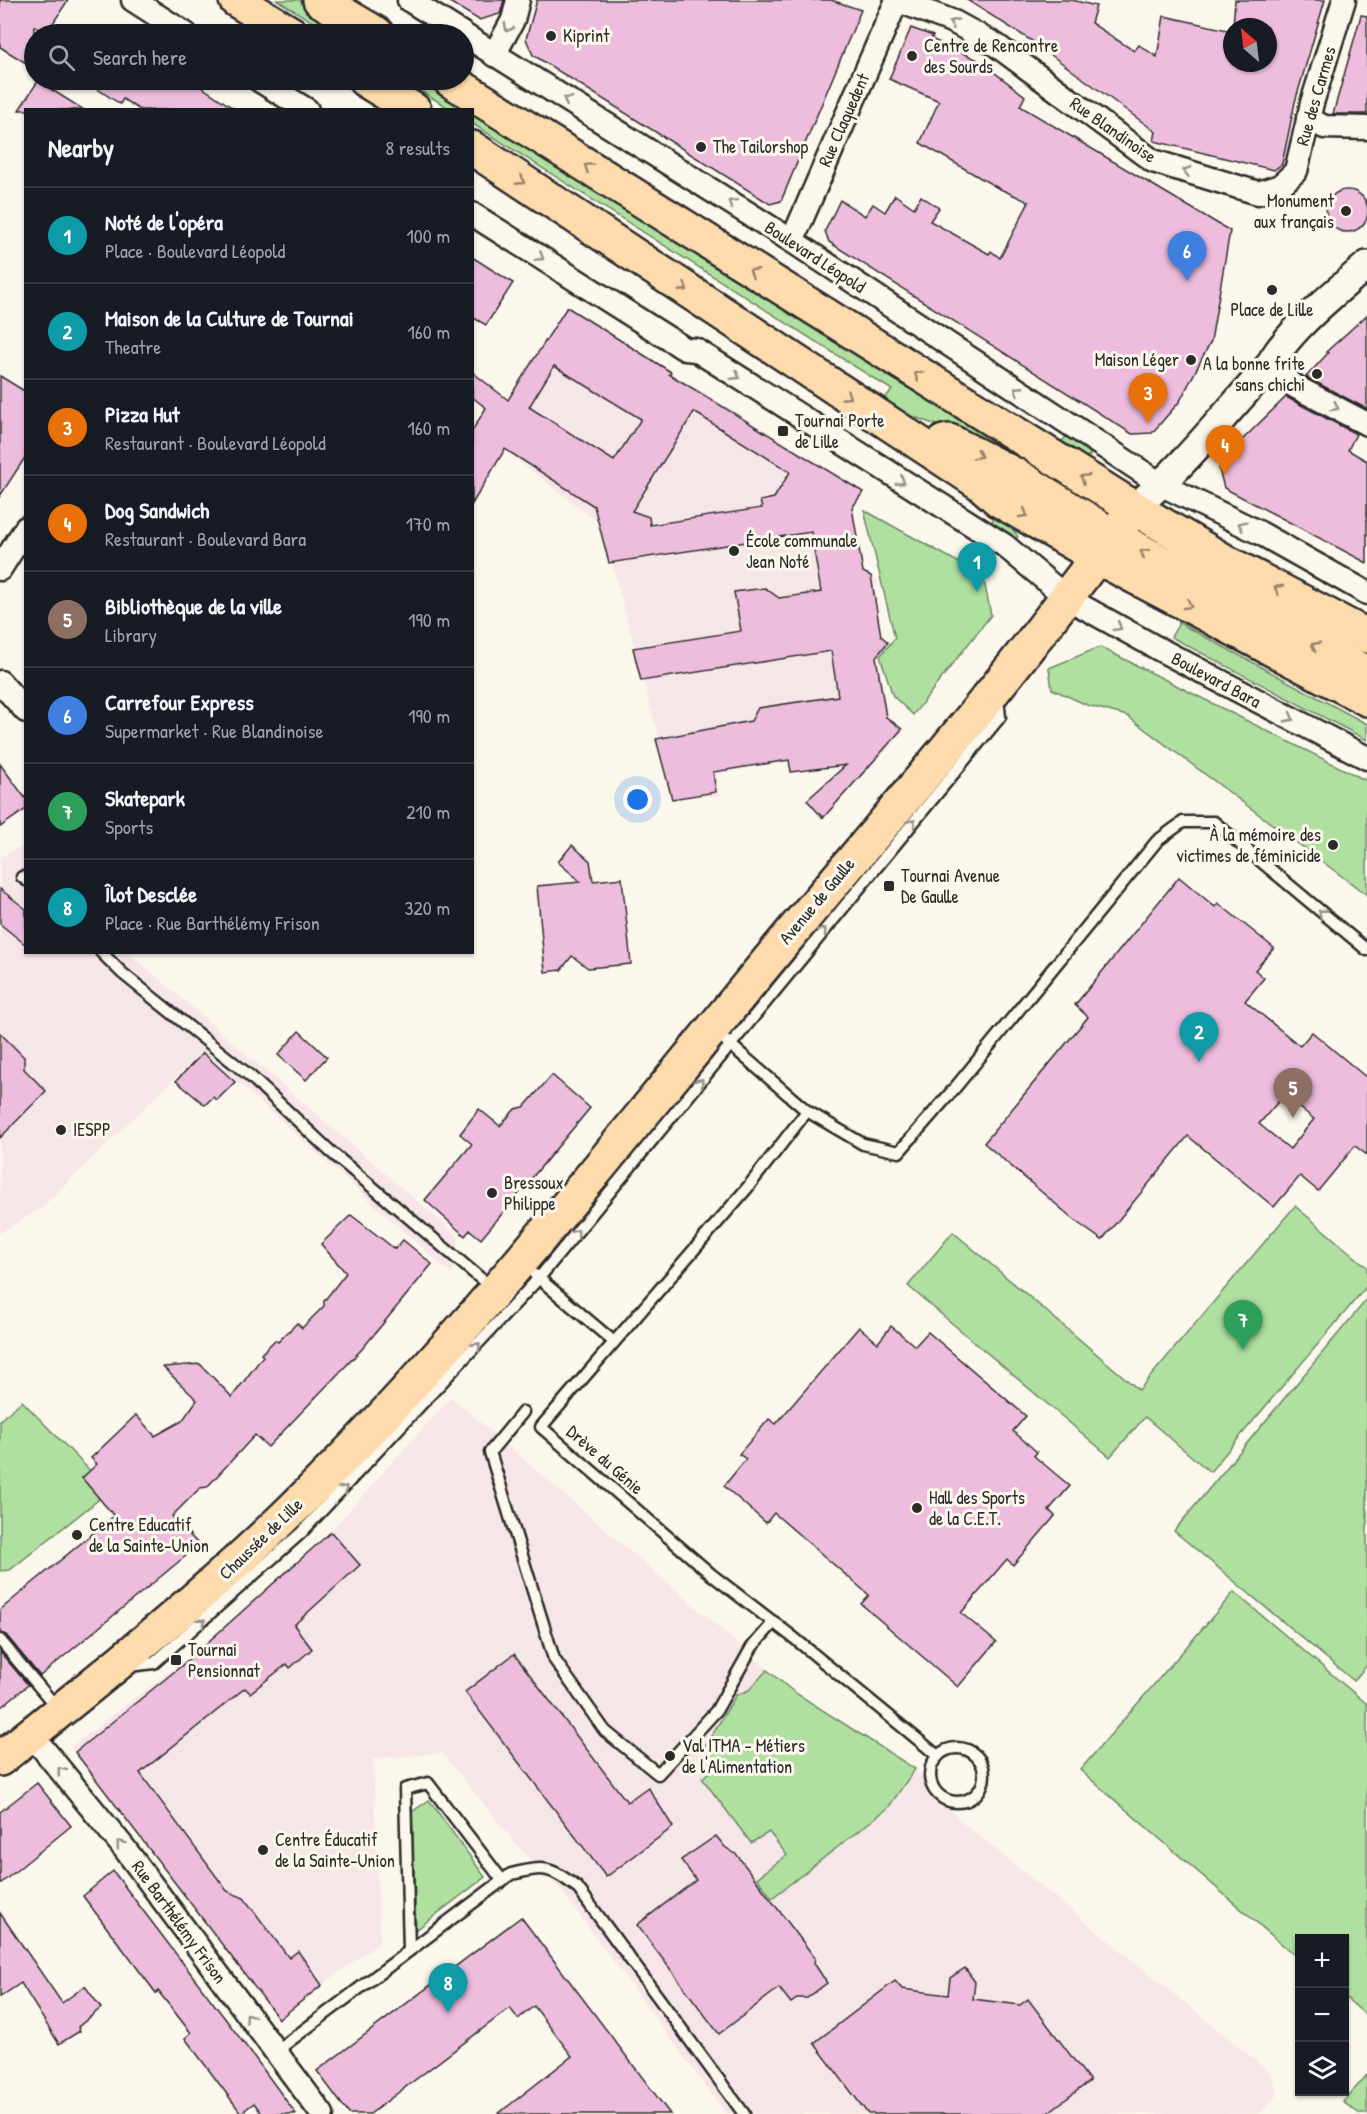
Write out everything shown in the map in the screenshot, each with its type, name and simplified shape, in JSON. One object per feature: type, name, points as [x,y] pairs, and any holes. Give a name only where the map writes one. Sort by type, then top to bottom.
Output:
[{"type":"main road","points":[[236,0],[276,24]]},
{"type":"main road","points":[[320,0],[360,24]]},
{"type":"main road","points":[[381,90],[411,108]]},
{"type":"main road","points":[[466,90],[1134,508],[1226,562],[1367,636]]},
{"type":"main road","points":[[474,149],[981,484],[999,500],[1106,547],[1367,673]]},
{"type":"main road","name":"Avenue de Gaulle","points":[[495,1291],[529,1270],[721,1037],[1067,598],[1134,508]]},
{"type":"main road","points":[[1106,547],[1367,699]]},
{"type":"main road","name":"Chaussée de Lille","points":[[0,1759],[116,1668],[199,1598],[309,1493],[400,1399],[495,1291]]},
{"type":"street","points":[[133,0],[170,24]]},
{"type":"street","name":"Boulevard Léopold","points":[[409,0],[446,24]]},
{"type":"street","points":[[494,55],[513,20],[518,0]]},
{"type":"street","name":"Rue Blandinoise","points":[[897,0],[954,22],[996,45],[1153,161],[1258,193],[1280,186]]},
{"type":"street","name":"Rue Claquedent","points":[[792,241],[897,0]]},
{"type":"street","name":"Rue des Carmes","points":[[1280,186],[1296,171],[1308,118],[1344,0]]},
{"type":"street","name":"Boulevard Léopold","points":[[474,42],[792,241],[1162,485]]},
{"type":"street","points":[[272,90],[292,106]]},
{"type":"street","points":[[1308,118],[1324,127],[1367,128]]},
{"type":"street","points":[[474,215],[685,349],[696,350],[1004,545],[1067,598]]},
{"type":"street","points":[[1134,508],[1162,485],[1269,366],[1277,352],[1303,324],[1367,265]]},
{"type":"street","points":[[1269,366],[1296,387],[1367,424]]},
{"type":"street","points":[[1162,485],[1260,533],[1367,593]]},
{"type":"street","points":[[0,569],[24,531]]},
{"type":"street","name":"Boulevard Bara","points":[[1067,598],[1367,758]]},
{"type":"street","points":[[0,682],[24,709]]},
{"type":"street","name":"Rue Barthélémy Frison","points":[[31,1734],[125,1849],[322,2114]]},
{"type":"lane","points":[[721,1037],[807,1112],[863,1144],[899,1152],[954,1089],[1157,841],[1184,822],[1214,822],[1367,950]]},
{"type":"lane","points":[[103,954],[122,973],[250,1076],[331,1152],[495,1291]]},
{"type":"lane","name":"Drève du Génie","points":[[807,1112],[748,1187],[542,1426],[712,1575],[774,1622],[938,1756]]},
{"type":"lane","points":[[116,1668],[154,1663],[302,1533],[529,1270],[614,1342]]},
{"type":"lane","points":[[523,1413],[490,1452],[554,1659],[605,1731],[658,1774],[716,1711],[752,1647],[774,1622]]},
{"type":"lane","points":[[0,1640],[60,1711]]},
{"type":"lane","points":[[963,1748],[979,1758],[984,1776],[977,1792],[963,1801],[946,1799],[939,1794],[933,1788],[930,1771],[938,1756],[945,1750],[963,1748]]},
{"type":"lane","points":[[409,1950],[405,1789],[428,1782],[502,1880]]},
{"type":"lane","points":[[274,2052],[511,1874],[522,1871],[554,1870],[577,1887],[744,2114]]},
{"type":"shaded area","name":"École communale Jean Noté","points":[[565,308],[864,491],[851,508],[865,579],[872,576],[880,581],[871,588],[880,638],[889,645],[876,645],[888,716],[905,731],[854,785],[814,750],[806,767],[791,772],[789,760],[717,774],[720,796],[674,795],[602,526],[486,435]]},
{"type":"shaded area","name":"IESPP","points":[[24,845],[24,954],[130,954],[459,1237],[452,1275],[203,1051],[40,1209],[0,1233],[0,857]]},
{"type":"shaded area","name":"Val ITMA - Métiers de l'Alimentation","points":[[451,1397],[794,1692],[915,1769],[962,1822],[1270,2072],[1278,2094],[1259,2114],[726,2114],[560,1889],[516,1844],[442,1753],[373,1759],[380,1942],[277,2018],[71,1747],[207,1643],[329,1533]]},
{"type":"green space","points":[[277,0],[299,0],[338,24],[316,24]]},
{"type":"green space","points":[[419,90],[441,90],[469,108],[448,108]]},
{"type":"green space","points":[[474,111],[1024,458],[1017,467],[952,431],[877,403],[474,138],[885,398],[892,390],[474,125]]},
{"type":"green space","points":[[1067,436],[1089,450],[1090,456],[1082,457],[1057,446]]},
{"type":"green space","points":[[864,510],[983,576],[991,615],[913,715],[893,696],[880,656],[895,638]]},
{"type":"green space","points":[[996,515],[1009,523],[1018,537],[1015,540],[988,527]]},
{"type":"green space","points":[[1179,623],[1367,724],[1367,740],[1171,637]]},
{"type":"green space","points":[[1100,647],[1367,781],[1367,895],[1127,716],[1087,705],[1052,689],[1049,668]]},
{"type":"green space","points":[[1295,1206],[1367,1267],[1367,1286],[1210,1472],[1145,1417],[1110,1457],[908,1286],[953,1232],[1139,1390]]},
{"type":"green space","points":[[1367,1299],[1367,1665],[1354,1681],[1174,1531]]},
{"type":"green space","points":[[22,1401],[101,1482],[98,1500],[10,1570],[0,1571],[0,1420]]},
{"type":"green space","points":[[1234,1592],[1367,1704],[1367,2016],[1349,2000],[1349,1934],[1295,1934],[1295,1956],[1080,1770]]},
{"type":"green space","points":[[767,1670],[794,1692],[915,1769],[888,1808],[772,1898],[757,1878],[787,1855],[769,1832],[751,1843],[702,1778],[719,1764],[704,1748],[736,1695],[749,1690]]},
{"type":"green space","points":[[429,1800],[485,1877],[416,1930],[412,1812]]},
{"type":"green space","points":[[1367,2075],[1367,2114],[1360,2114],[1343,2102]]},
{"type":"building","points":[[0,0],[68,0],[52,24],[24,24],[24,62],[0,47]]},
{"type":"building","points":[[446,0],[504,0],[500,14],[479,20]]},
{"type":"building","points":[[537,0],[831,0],[861,10],[781,201],[770,204],[533,55],[526,39]]},
{"type":"building","points":[[967,0],[1072,0],[1096,6],[1091,23],[1134,51],[1139,45],[1157,57],[1164,16],[1223,29],[1223,72],[1277,72],[1277,18],[1234,18],[1235,0],[1325,0],[1295,102],[1282,164],[1274,170],[1154,141],[1156,132],[1032,41]]},
{"type":"building","points":[[1361,15],[1367,16],[1367,114],[1333,114]]},
{"type":"building","points":[[911,28],[933,36],[931,39],[978,60],[1025,96],[1020,106],[1230,231],[1211,341],[1180,401],[1152,433],[1132,434],[829,242],[825,231],[840,200],[865,216],[873,204],[885,212],[895,195],[914,208],[921,196],[939,208],[930,221],[989,254],[991,251],[1000,258],[1029,202],[998,188],[920,143],[939,101],[889,79]]},
{"type":"building","points":[[32,90],[52,90],[81,108],[24,108],[24,110],[19,110]]},
{"type":"building","points":[[99,90],[206,90],[233,108],[137,108],[123,99],[120,104]]},
{"type":"building","name":"Monument aux français","points":[[1347,190],[1355,191],[1362,196],[1367,203],[1367,219],[1362,226],[1355,231],[1347,232],[1339,231],[1332,226],[1327,219],[1326,211],[1327,203],[1332,196],[1339,191]]},
{"type":"building","points":[[474,258],[513,283],[486,325],[474,318]]},
{"type":"building","name":"École communale Jean Noté","points":[[567,307],[671,372],[669,374],[863,492],[852,508],[863,572],[871,576],[881,636],[888,642],[876,657],[886,717],[902,729],[823,818],[807,800],[846,765],[791,772],[789,760],[713,772],[716,792],[672,799],[656,739],[751,721],[758,708],[838,696],[831,651],[641,681],[633,648],[741,631],[734,592],[765,588],[779,598],[821,592],[811,532],[609,563],[594,506],[505,449],[474,501],[474,428],[486,408],[474,399],[474,374],[508,400]],"holes":[[[554,366],[641,419],[614,461],[529,407]],[[694,412],[790,472],[774,498],[760,501],[762,508],[650,525],[649,517],[632,511]]]},
{"type":"building","points":[[1367,315],[1367,409],[1306,377],[1328,353],[1326,352]]},
{"type":"building","points":[[0,376],[24,391],[24,459],[0,496]]},
{"type":"building","points":[[1286,397],[1356,434],[1348,450],[1367,461],[1367,563],[1224,488],[1219,469],[1240,442]]},
{"type":"building","points":[[0,764],[24,796],[24,810],[0,827]]},
{"type":"building","points":[[572,845],[590,861],[593,881],[622,878],[631,964],[588,968],[572,956],[561,970],[545,972],[537,886],[581,882],[558,862]]},
{"type":"building","points":[[1179,877],[1215,907],[1218,903],[1274,948],[1255,970],[1264,978],[1245,1001],[1300,1046],[1312,1032],[1367,1078],[1367,1155],[1355,1146],[1318,1191],[1300,1176],[1274,1207],[1188,1136],[1102,1240],[1078,1223],[984,1143],[1088,1017],[1075,1005]],"holes":[[[1284,1095],[1314,1119],[1290,1149],[1259,1124]]]},
{"type":"building","points":[[0,889],[24,907],[24,943],[0,924]]},
{"type":"building","points":[[299,1031],[327,1057],[306,1080],[278,1055]]},
{"type":"building","points":[[0,1033],[24,1057],[24,1069],[46,1091],[0,1138]]},
{"type":"building","points":[[203,1053],[235,1082],[217,1100],[213,1097],[205,1105],[176,1081]]},
{"type":"building","points":[[552,1075],[590,1108],[481,1239],[470,1230],[465,1236],[425,1200],[472,1144],[460,1134],[479,1109],[500,1126],[515,1109],[524,1107]]},
{"type":"building","points":[[351,1215],[395,1249],[403,1240],[432,1264],[362,1349],[268,1447],[255,1435],[207,1487],[200,1488],[172,1516],[199,1545],[40,1676],[6,1635],[0,1633],[0,1610],[114,1516],[82,1478],[97,1464],[91,1458],[136,1415],[155,1436],[182,1421],[197,1400],[163,1367],[200,1364],[232,1397],[263,1356],[261,1354],[275,1340],[278,1342],[297,1323],[302,1328],[324,1306],[324,1301],[346,1273],[321,1244]]},
{"type":"building","name":"Hall des Sports de la C.E.T.","points":[[891,1326],[915,1346],[928,1332],[1026,1416],[1013,1431],[1037,1452],[1034,1456],[1070,1486],[1049,1510],[1055,1516],[1013,1565],[1007,1559],[961,1613],[996,1642],[958,1687],[861,1604],[869,1595],[774,1513],[766,1523],[724,1486],[746,1459],[739,1454],[769,1419],[776,1424],[859,1327],[878,1343]]},
{"type":"building","points":[[331,1532],[360,1565],[294,1625],[312,1649],[290,1668],[287,1664],[250,1693],[245,1688],[140,1773],[227,1891],[244,1898],[289,1958],[298,1951],[322,1985],[279,2019],[75,1752],[180,1667]]},
{"type":"building","points":[[0,1652],[28,1685],[0,1708]]},
{"type":"building","points":[[514,1654],[627,1802],[648,1787],[673,1827],[606,1877],[465,1692]]},
{"type":"building","points":[[37,1783],[71,1826],[0,1884],[0,1812]]},
{"type":"building","points":[[716,1836],[725,1847],[737,1855],[815,1958],[814,1963],[827,1983],[807,1998],[798,1998],[791,2003],[779,1988],[719,2034],[637,1925],[696,1880],[681,1860]]},
{"type":"building","points":[[113,1871],[296,2114],[262,2114],[254,2103],[241,2113],[185,2038],[191,2033],[158,1991],[156,1993],[83,1896]]},
{"type":"building","points":[[0,1913],[62,2003],[85,1986],[101,2008],[78,2027],[80,2031],[59,2044],[21,1983],[0,1997]]},
{"type":"building","points":[[521,1917],[670,2114],[498,2114],[572,2056],[534,2006],[518,2019],[510,2008],[370,2114],[349,2114],[317,2071]]},
{"type":"building","points":[[965,1968],[975,1982],[973,1999],[1020,2005],[1028,1999],[1090,2081],[1046,2114],[868,2114],[814,2043],[895,1981],[902,1989],[948,1995],[950,1978]]},
{"type":"place","name":"Kiprint","points":[[551,36]]},
{"type":"place","name":"Centre de Rencontre des Sourds","points":[[912,56]]},
{"type":"place","name":"The Tailorshop","points":[[701,147]]},
{"type":"place","name":"Monument aux français","points":[[1346,211]]},
{"type":"place","name":"Carrefour Express","points":[[1187,281]]},
{"type":"place","name":"Place de Lille","points":[[1272,290]]},
{"type":"place","name":"Maison Léger","points":[[1191,360]]},
{"type":"place","name":"A la bonne frite sans chichi","points":[[1317,374]]},
{"type":"place","name":"Pizza Hut","points":[[1148,423]]},
{"type":"place","name":"Tournai Porte de Lille","points":[[783,431]]},
{"type":"place","name":"Dog Sandwich","points":[[1225,475]]},
{"type":"place","name":"École communale Jean Noté","points":[[734,551]]},
{"type":"place","name":"Noté de l'opéra","points":[[977,592]]},
{"type":"place","name":"À la mémoire des victimes de féminicide","points":[[1333,845]]},
{"type":"place","name":"Tournai Avenue De Gaulle","points":[[889,886]]},
{"type":"place","name":"Maison de la Culture de Tournai","points":[[1199,1062]]},
{"type":"place","name":"Bibliothèque de la ville","points":[[1293,1118]]},
{"type":"place","name":"IESPP","points":[[61,1130]]},
{"type":"place","name":"Bressoux Philippe","points":[[492,1193]]},
{"type":"place","name":"Skatepark","points":[[1243,1350]]},
{"type":"place","name":"Hall des Sports de la C.E.T.","points":[[917,1508]]},
{"type":"place","name":"Centre Educatif de la Sainte-Union","points":[[77,1535]]},
{"type":"place","name":"Tournai Pensionnat","points":[[176,1660]]},
{"type":"place","name":"Val ITMA - Métiers de l'Alimentation","points":[[670,1756]]},
{"type":"place","name":"Centre Éducatif de la Sainte-Union","points":[[263,1850]]},
{"type":"place","name":"Îlot Desclée","points":[[448,2013]]}]
